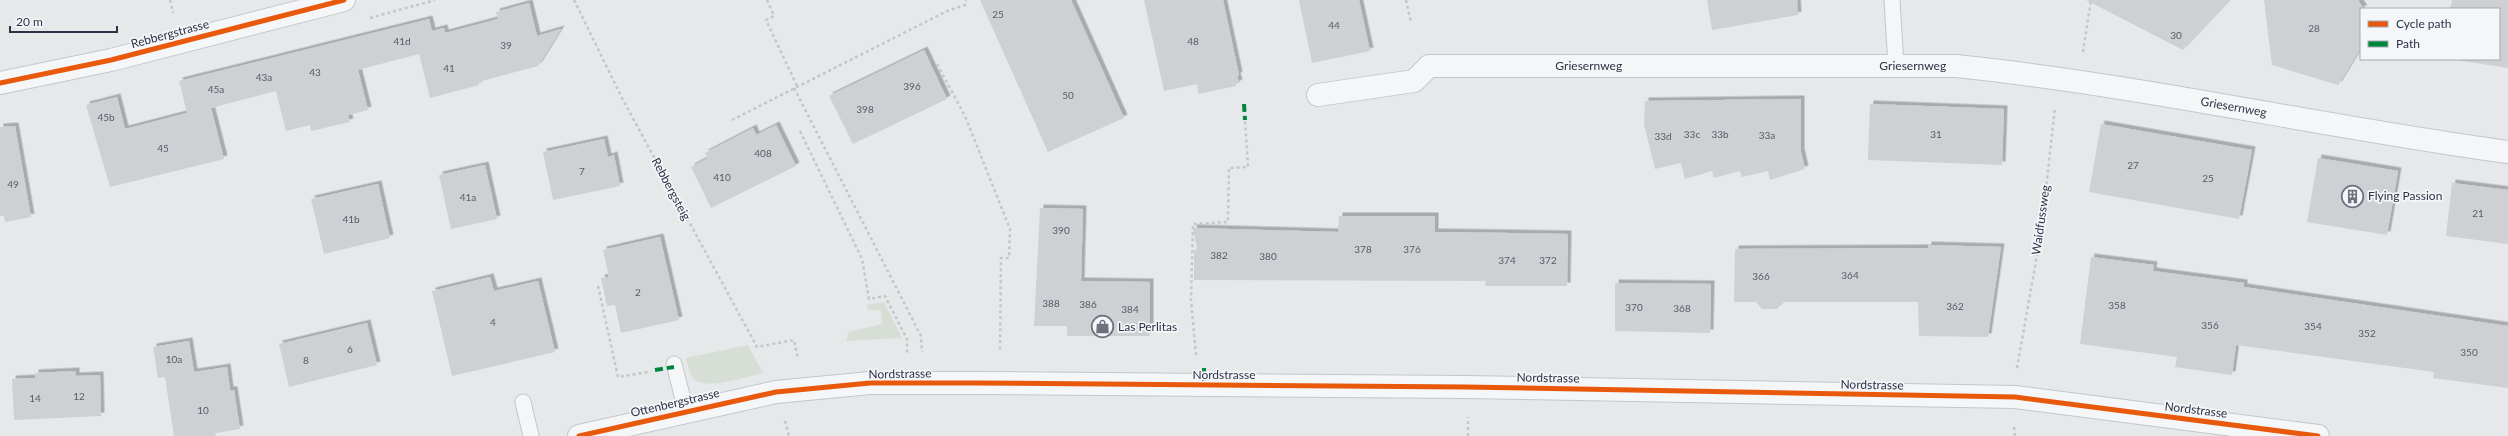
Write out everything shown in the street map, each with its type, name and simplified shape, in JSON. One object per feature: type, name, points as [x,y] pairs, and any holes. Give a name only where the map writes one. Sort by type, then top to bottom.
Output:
[{"type":"street","name":"Rebbergstrasse","points":[[0,83],[111,60],[344,0]]},
{"type":"street","name":"Griesernweg","points":[[1318,95],[1414,81],[1429,66],[1956,66],[2036,74],[2416,140],[2508,152]]},
{"type":"street","name":"Nordstrasse","points":[[776,392],[870,384],[975,383],[1473,387],[2015,397],[2318,436]]},
{"type":"street","name":"Ottenbergstrasse","points":[[580,436],[686,410],[776,392]]},
{"type":"lane","points":[[1892,0],[1896,66]]},
{"type":"lane","points":[[674,364],[686,410]]},
{"type":"lane","points":[[523,402],[530,436]]},
{"type":"path","points":[[170,0],[175,21]]},
{"type":"path","points":[[767,0],[774,16],[766,20],[798,86]]},
{"type":"path","points":[[732,120],[947,11],[965,5],[966,0]]},
{"type":"path","points":[[1406,0],[1411,22]]},
{"type":"path","points":[[2082,59],[2091,0]]},
{"type":"path","points":[[937,64],[965,116],[1010,229],[1009,258],[1000,258],[1000,353]]},
{"type":"path","points":[[794,88],[922,336],[922,359]]},
{"type":"path","points":[[1200,358],[1196,357],[1191,300],[1194,224],[1228,222],[1229,168],[1248,167],[1245,120]]},
{"type":"path","points":[[800,131],[862,259],[869,299],[885,296],[907,339],[907,358]]},
{"type":"path","points":[[598,286],[618,377],[655,370]]},
{"type":"path","points":[[1468,413],[1468,436]]},
{"type":"path","points":[[784,417],[789,436]]},
{"type":"shaded area","points":[[884,302],[902,338],[846,341],[849,332],[882,324],[881,310],[868,310],[867,305]]},
{"type":"shaded area","points":[[748,345],[763,373],[737,380],[706,384],[693,378],[686,358]]},
{"type":"building","points":[[980,0],[1071,0],[1124,118],[1048,152]]},
{"type":"building","points":[[1144,0],[1223,0],[1239,75],[1237,76],[1239,83],[1236,84],[1236,86],[1198,94],[1197,84],[1164,91]]},
{"type":"building","points":[[1299,0],[1359,0],[1370,51],[1312,63]]},
{"type":"building","points":[[1707,0],[1797,0],[1798,15],[1712,30]]},
{"type":"building","points":[[2086,0],[2230,0],[2183,50]]},
{"type":"building","points":[[2264,0],[2358,0],[2363,8],[2360,8],[2360,50],[2338,85],[2272,65]]},
{"type":"building","points":[[2452,0],[2508,0],[2508,68],[2456,60],[2500,60],[2500,8],[2450,8]]},
{"type":"building","points":[[529,3],[537,36],[561,29],[538,66],[478,82],[479,85],[430,98],[419,54],[358,70],[368,110],[348,115],[350,122],[311,131],[310,125],[286,131],[276,91],[211,108],[224,159],[110,187],[86,105],[117,97],[125,129],[187,113],[179,81],[429,19],[432,31],[444,28],[445,33],[498,19],[496,12]]},
{"type":"building","points":[[924,50],[947,99],[853,144],[829,96]]},
{"type":"building","points":[[1801,99],[1801,152],[1805,169],[1770,180],[1768,171],[1742,177],[1740,171],[1714,178],[1712,171],[1685,179],[1681,163],[1655,169],[1644,125],[1645,101]]},
{"type":"building","points":[[1870,104],[2004,109],[2002,165],[1868,160]]},
{"type":"building","points":[[2101,124],[2252,150],[2239,219],[2089,192]]},
{"type":"building","points":[[776,125],[796,166],[711,208],[691,167],[708,158],[705,153],[753,128],[756,135]]},
{"type":"building","points":[[15,126],[31,217],[5,222],[4,216],[0,216],[0,127]]},
{"type":"building","points":[[604,139],[608,157],[614,155],[620,186],[553,200],[543,152]]},
{"type":"building","name":"Flying Passion","points":[[2318,158],[2398,171],[2387,235],[2307,222]]},
{"type":"building","points":[[485,165],[497,219],[451,229],[439,175]]},
{"type":"building","points":[[2452,183],[2508,190],[2508,244],[2446,236]]},
{"type":"building","points":[[378,184],[390,238],[324,254],[311,199]]},
{"type":"building","points":[[1040,208],[1083,209],[1081,281],[1150,282],[1150,336],[1067,336],[1067,326],[1034,326]]},
{"type":"building","points":[[1339,216],[1435,216],[1435,232],[1568,234],[1567,286],[1485,286],[1486,281],[1194,280],[1194,250],[1197,249],[1193,228],[1338,232]]},
{"type":"building","points":[[660,237],[679,320],[621,333],[615,305],[607,306],[601,278],[609,277],[603,250]]},
{"type":"building","points":[[1928,245],[2001,247],[1988,337],[1919,336],[1918,302],[1783,302],[1777,309],[1762,309],[1756,302],[1734,302],[1735,249],[1928,248]]},
{"type":"building","points":[[2091,257],[2154,265],[2153,271],[2244,283],[2244,287],[2508,326],[2508,388],[2433,378],[2434,372],[2236,345],[2232,375],[2175,367],[2177,357],[2080,344]]},
{"type":"building","points":[[490,277],[494,291],[538,281],[555,352],[452,376],[432,291]]},
{"type":"building","points":[[1615,283],[1711,284],[1710,333],[1615,331]]},
{"type":"building","points":[[367,323],[377,365],[289,387],[279,344]]},
{"type":"building","points":[[189,341],[194,372],[227,367],[230,390],[234,390],[240,429],[215,433],[216,436],[174,436],[165,377],[158,378],[153,347]]},
{"type":"building","points":[[76,371],[76,376],[100,375],[101,416],[14,420],[12,379],[35,378],[35,373]]},
{"type":"marked path","points":[[1244,104],[1245,120]]},
{"type":"marked path","points":[[655,370],[674,367]]},
{"type":"marked path","points":[[1204,368],[1204,385]]},
{"type":"cycle path","points":[[0,83],[111,60],[344,0]]},
{"type":"cycle path","points":[[579,436],[776,392],[870,383],[1465,387],[2015,397],[2318,436]]},
{"type":"place","name":"Flying Passion","points":[[2353,196]]},
{"type":"place","name":"Las Perlitas","points":[[1102,327]]}]
